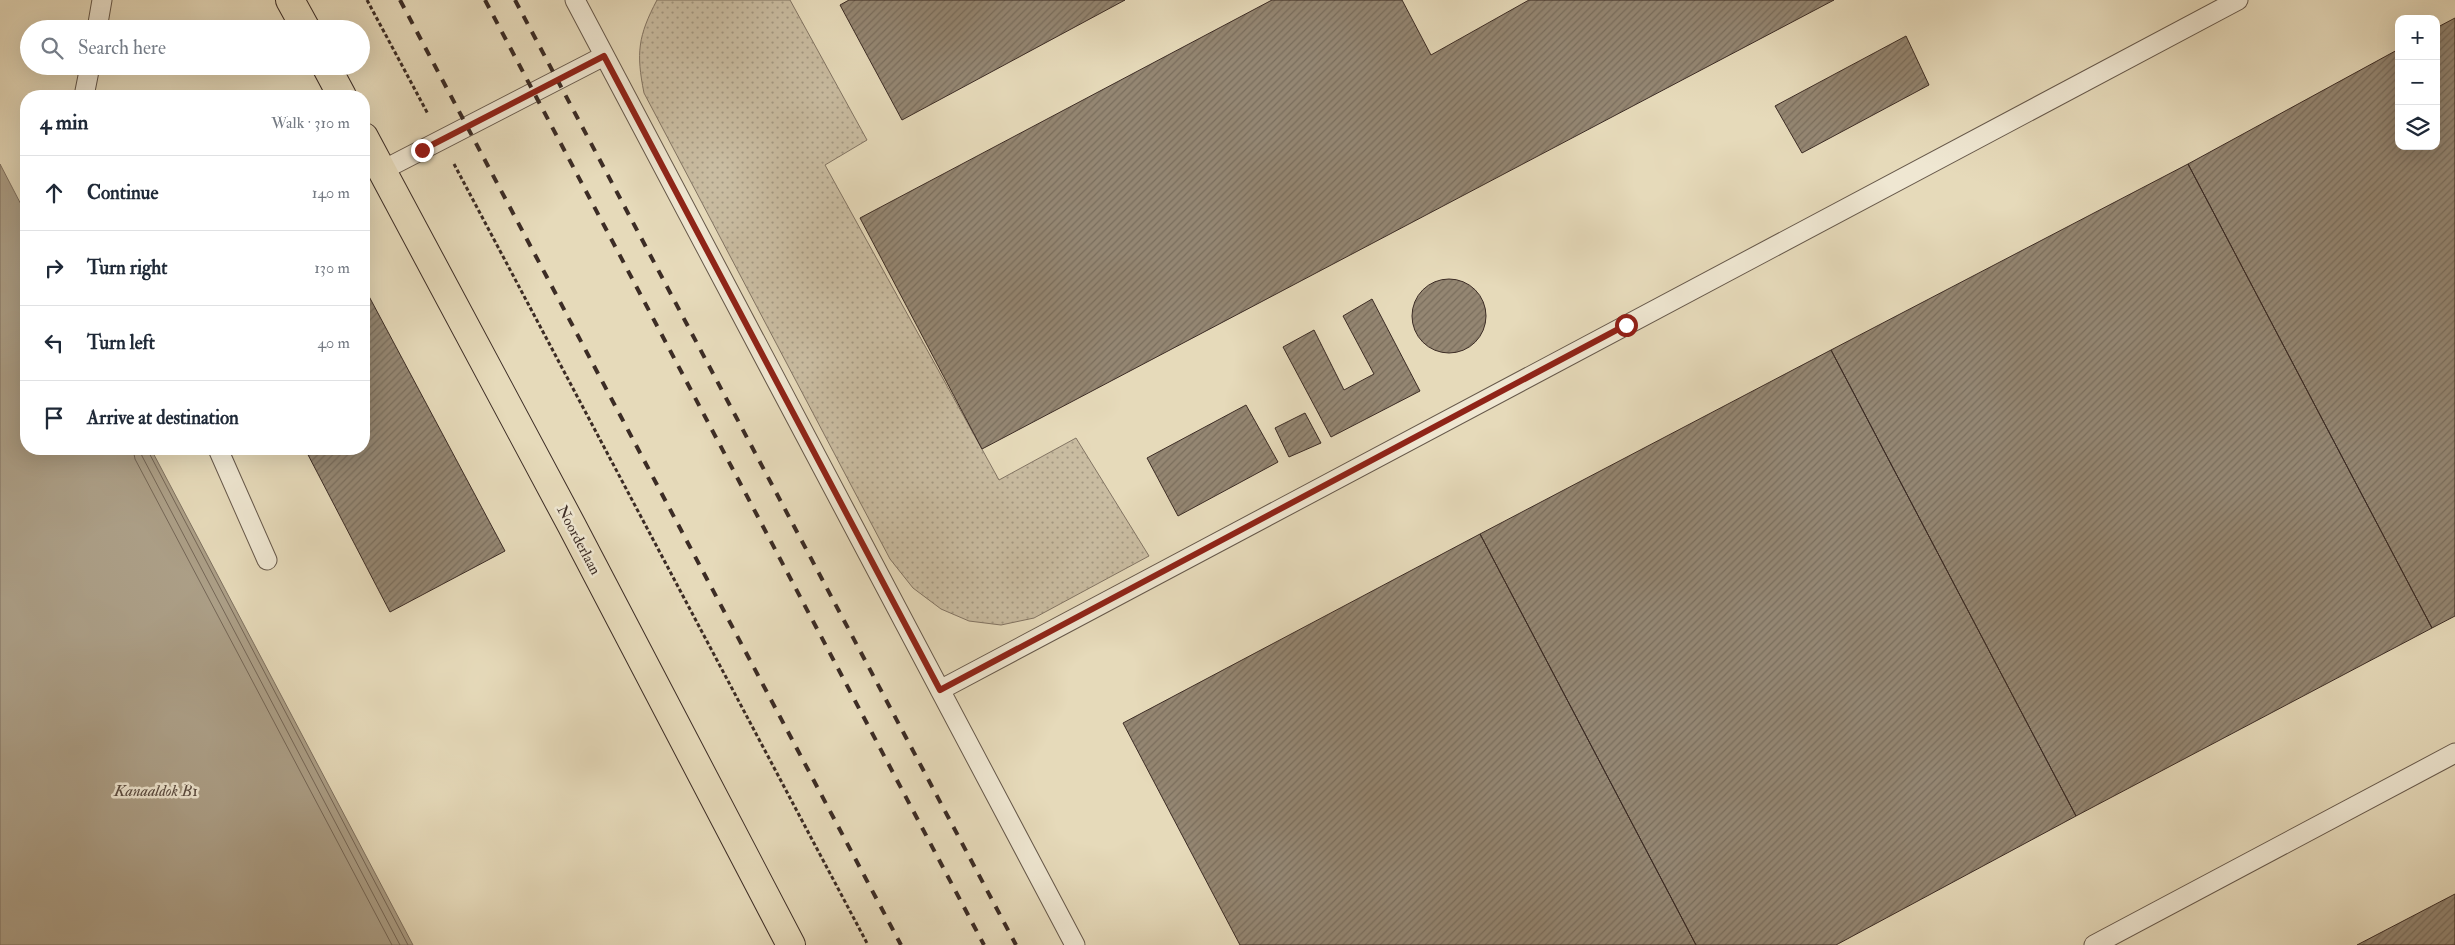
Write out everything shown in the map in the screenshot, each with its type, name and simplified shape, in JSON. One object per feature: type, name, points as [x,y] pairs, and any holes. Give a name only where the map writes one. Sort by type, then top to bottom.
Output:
[{"type":"main road","points":[[290,0],[301,20]]},
{"type":"main road","points":[[331,75],[339,90]]},
{"type":"main road","name":"Noorderlaan","points":[[370,150],[572,526],[791,945]]},
{"type":"lane","points":[[99,20],[102,0]]},
{"type":"lane","points":[[576,0],[1075,945]]},
{"type":"lane","points":[[940,690],[2238,0]]},
{"type":"lane","points":[[381,171],[604,56]]},
{"type":"lane","points":[[85,90],[88,75]]},
{"type":"lane","points":[[221,455],[267,560]]},
{"type":"lane","points":[[2094,945],[2455,753]]},
{"type":"path","points":[[367,0],[868,945]]},
{"type":"shaded area","points":[[657,0],[790,0],[867,140],[825,165],[999,480],[1076,438],[1149,556],[1034,618],[1001,625],[969,621],[941,609],[913,588],[890,559],[644,93],[640,67],[640,45],[646,24]]},
{"type":"water","name":"Kanaaldok B1","points":[[0,164],[20,202],[20,455],[154,455],[413,945],[0,945]]},
{"type":"building","points":[[849,0],[1125,0],[902,120],[840,5]]},
{"type":"building","points":[[1272,0],[1402,0],[1431,55],[1529,0],[1834,0],[982,449],[860,218]]},
{"type":"building","points":[[2455,18],[2455,616],[2432,628],[2188,164],[2395,51],[2395,150],[2440,150],[2440,26]]},
{"type":"building","points":[[1906,36],[1929,85],[1802,153],[1775,106]]},
{"type":"building","points":[[2188,164],[2432,628],[2076,816],[1831,350]]},
{"type":"building","points":[[1449,279],[1470,285],[1480,295],[1486,316],[1480,337],[1470,347],[1449,353],[1428,347],[1418,337],[1412,316],[1418,295],[1428,285]]},
{"type":"building","points":[[370,298],[505,551],[390,612],[308,455],[370,455]]},
{"type":"building","points":[[1372,299],[1420,391],[1331,437],[1283,347],[1314,330],[1344,390],[1374,374],[1343,316]]},
{"type":"building","points":[[1831,350],[2076,816],[1836,945],[1696,945],[1480,534]]},
{"type":"building","points":[[1246,405],[1278,462],[1178,516],[1147,458]]},
{"type":"building","points":[[1305,413],[1321,443],[1289,457],[1275,428]]},
{"type":"building","points":[[1480,534],[1696,945],[1240,945],[1123,723]]},
{"type":"building","points":[[2455,894],[2455,945],[2357,945]]},
{"type":"railway","points":[[400,0],[901,945]]},
{"type":"railway","points":[[485,0],[984,945]]},
{"type":"railway","points":[[515,0],[1016,945]]},
{"type":"route","points":[[422,150],[604,56],[940,690],[1626,325]]}]
